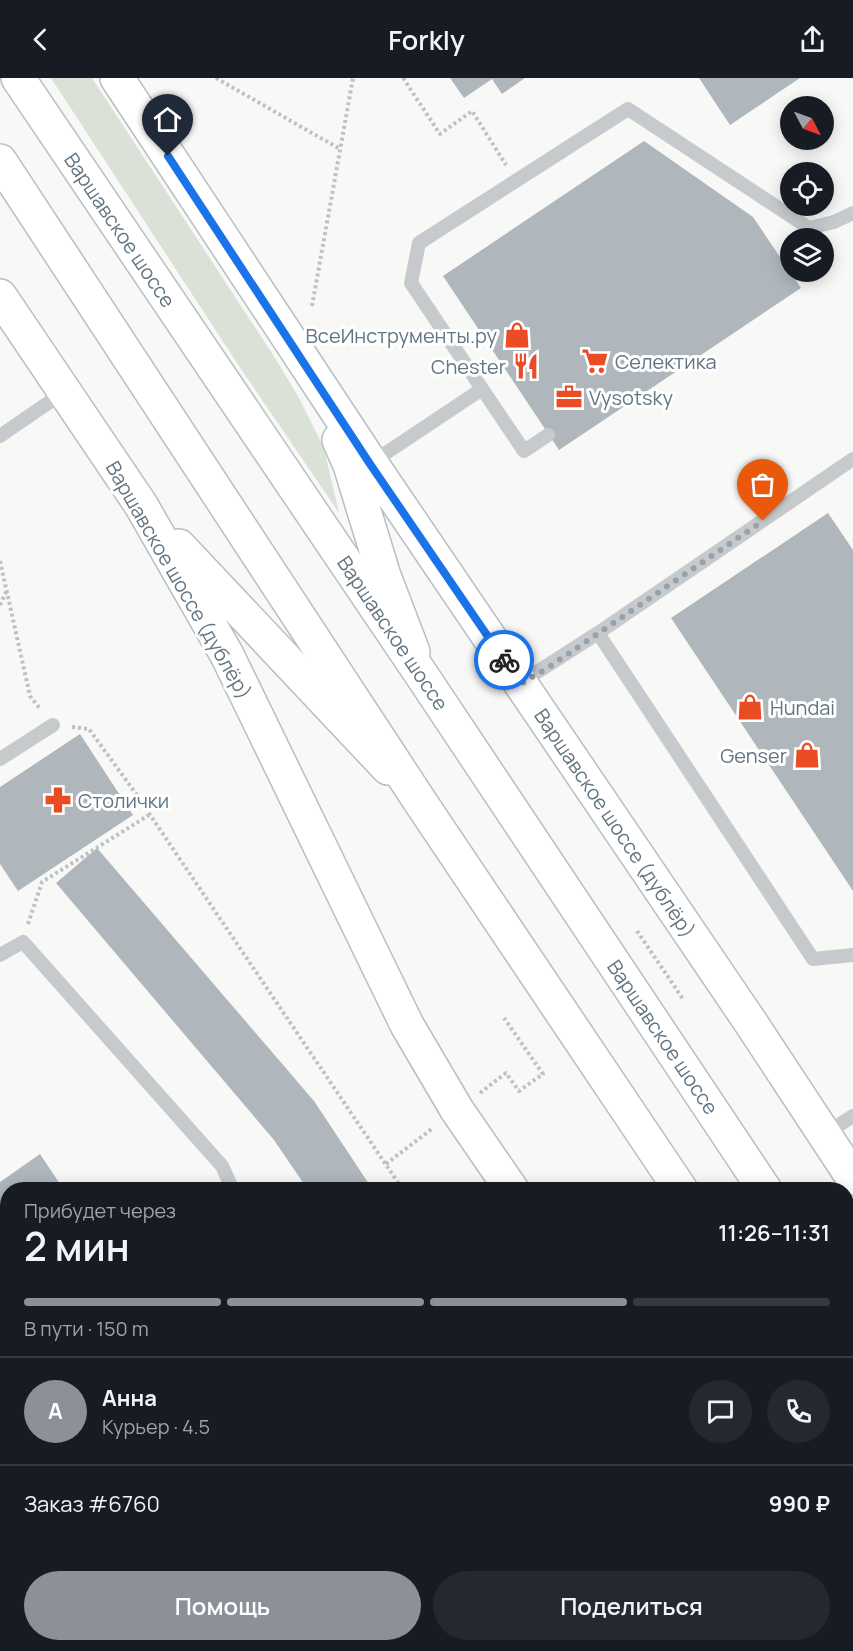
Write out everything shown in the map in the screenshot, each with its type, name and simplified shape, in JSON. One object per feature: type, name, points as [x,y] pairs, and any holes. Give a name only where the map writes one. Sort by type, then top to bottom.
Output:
[{"type":"main road","name":"Варшавское шоссе","points":[[18,78],[423,677],[760,1182]]},
{"type":"main road","name":"Варшавское шоссе (дублёр)","points":[[117,78],[370,464],[749,1020],[853,1178]]},
{"type":"main road","points":[[0,161],[421,803],[676,1182]]},
{"type":"main road","name":"Варшавское шоссе (дублёр)","points":[[0,296],[141,506],[227,655],[407,1025],[457,1110],[506,1182]]},
{"type":"main road","points":[[311,372],[350,465],[384,576],[423,677]]},
{"type":"main road","points":[[141,506],[421,803]]},
{"type":"lane","points":[[548,435],[524,451],[482,389],[411,283],[419,243],[628,108],[809,228],[834,222],[853,213]]},
{"type":"lane","points":[[370,464],[482,389]]},
{"type":"lane","points":[[0,436],[64,393]]},
{"type":"lane","points":[[520,684],[853,459]]},
{"type":"lane","points":[[598,633],[813,959],[853,955]]},
{"type":"lane","points":[[0,759],[53,725]]},
{"type":"lane","points":[[0,955],[23,942],[222,1166],[229,1182]]},
{"type":"lane","points":[[824,1135],[853,1116]]},
{"type":"path","points":[[216,78],[340,149]]},
{"type":"path","points":[[312,306],[353,78]]},
{"type":"path","points":[[403,78],[440,134],[472,111],[516,181]]},
{"type":"path","points":[[0,561],[30,696],[53,725],[89,729],[398,1182]]},
{"type":"path","points":[[0,595],[7,591]]},
{"type":"path","points":[[0,605],[7,591]]},
{"type":"path","points":[[23,942],[42,882],[149,815]]},
{"type":"path","points":[[637,931],[683,999]]},
{"type":"path","points":[[504,1018],[537,1067]]},
{"type":"shaded area","points":[[51,78],[92,78],[299,398],[324,448],[339,513],[239,366]]},
{"type":"building","points":[[450,78],[525,78],[502,94],[492,79],[464,98]]},
{"type":"building","points":[[699,78],[800,78],[730,125]]},
{"type":"building","name":"Селектика","points":[[644,141],[753,217],[780,257],[780,282],[797,282],[801,288],[559,450],[443,276]]},
{"type":"building","name":"Genser","points":[[828,513],[853,550],[853,891],[671,618]]},
{"type":"building","points":[[80,734],[133,815],[18,891],[0,864],[0,787]]},
{"type":"building","points":[[97,848],[314,1101],[368,1182],[303,1182],[274,1140],[56,883]]},
{"type":"building","points":[[40,1154],[59,1182],[0,1182]]},
{"type":"way so far","points":[[504,660],[520,684],[546,669],[763,521]]},
{"type":"place","name":"ВсеИнструменты.ру","points":[[517,335]]},
{"type":"place","name":"Селектика","points":[[595,361]]},
{"type":"place","name":"Chester","points":[[526,366]]},
{"type":"place","name":"Vysotsky","points":[[569,397]]},
{"type":"place","name":"Hundai","points":[[750,707]]},
{"type":"place","name":"Genser","points":[[807,755]]},
{"type":"place","name":"Столички","points":[[58,800]]},
{"type":"route","points":[[168,156],[370,464],[504,660]]}]
